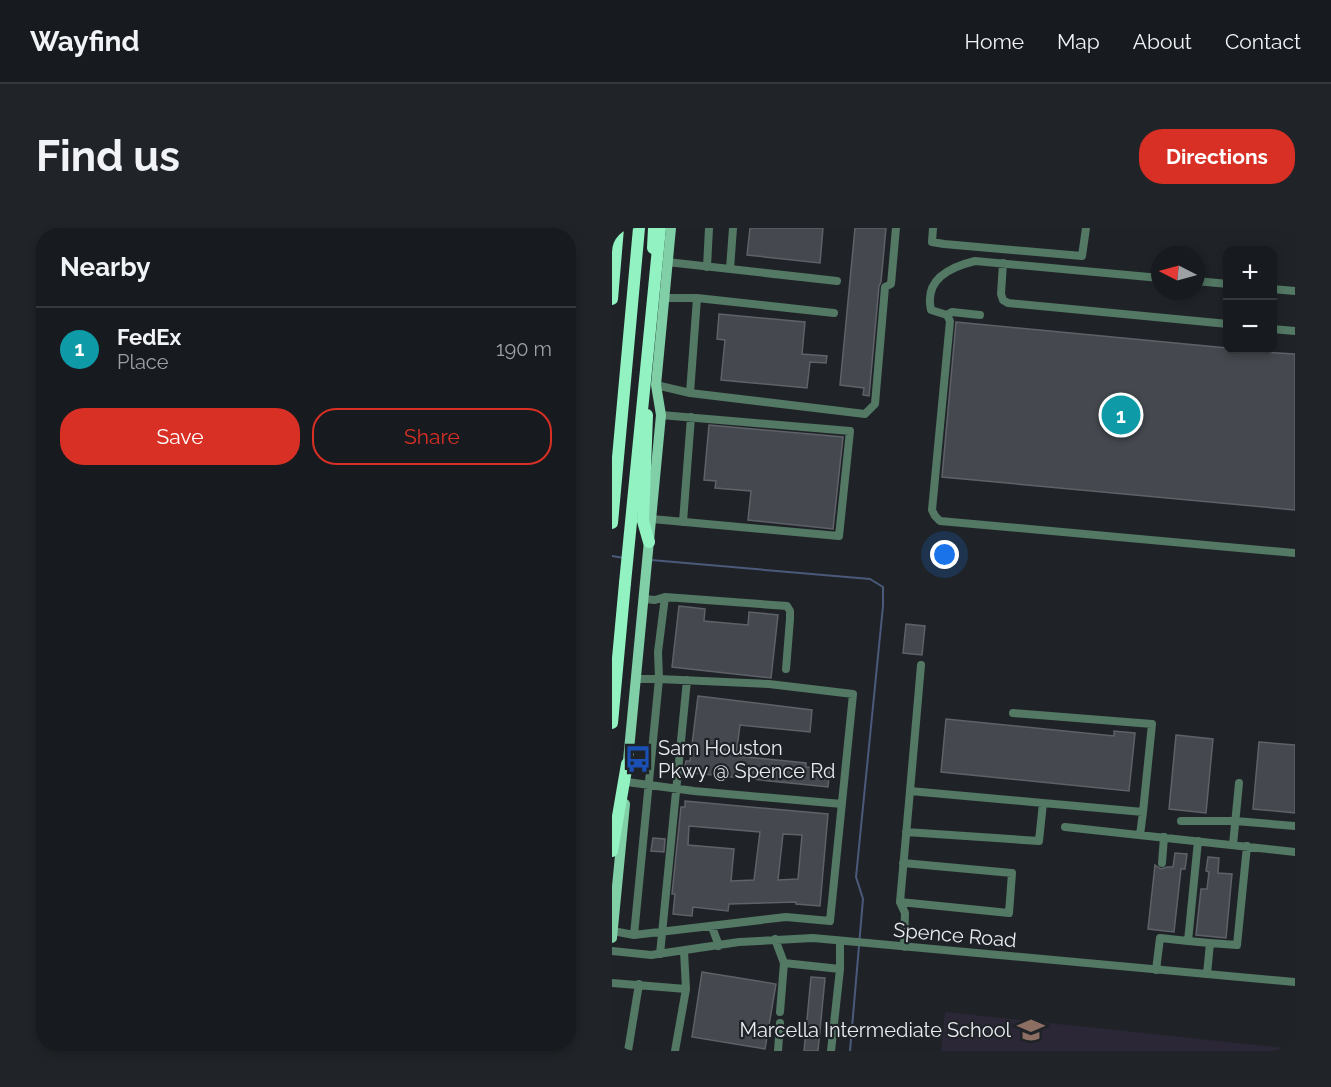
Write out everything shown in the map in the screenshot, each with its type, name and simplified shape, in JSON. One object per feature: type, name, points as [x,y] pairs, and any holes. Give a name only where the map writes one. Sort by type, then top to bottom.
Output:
[{"type":"highway","points":[[612,299],[618,228]]},
{"type":"highway","points":[[612,523],[639,228]]},
{"type":"highway","points":[[649,542],[643,521],[654,228]]},
{"type":"highway","points":[[612,723],[660,228]]},
{"type":"highway","points":[[612,851],[627,764]]},
{"type":"main road","points":[[613,935],[661,415],[656,385],[671,228]]},
{"type":"street","points":[[706,267],[709,228]]},
{"type":"street","points":[[730,269],[733,228]]},
{"type":"street","points":[[656,385],[690,393],[864,414],[875,404],[885,287],[891,284],[896,228]]},
{"type":"street","points":[[933,228],[932,242],[1082,256],[1086,228]]},
{"type":"street","points":[[1151,277],[975,261],[955,266],[941,275],[932,287],[929,300],[931,310],[947,315],[950,321],[932,510],[935,516],[940,521],[1295,552]]},
{"type":"street","points":[[667,262],[837,281]]},
{"type":"street","points":[[1003,263],[1001,294],[1003,300],[1008,303],[1223,324]]},
{"type":"street","points":[[1205,282],[1223,284]]},
{"type":"street","points":[[1277,289],[1295,291]]},
{"type":"street","points":[[665,298],[697,298],[834,313]]},
{"type":"street","points":[[690,393],[697,298]]},
{"type":"street","points":[[947,315],[951,312],[980,315]]},
{"type":"street","points":[[1277,329],[1295,331]]},
{"type":"street","points":[[652,519],[839,536],[850,431],[661,415]]},
{"type":"street","points":[[683,522],[691,417]]},
{"type":"street","points":[[644,599],[655,600],[665,597],[787,606],[790,619],[786,669]]},
{"type":"street","points":[[634,935],[643,826],[650,784],[659,679],[658,652],[665,597]]},
{"type":"street","points":[[904,947],[905,913],[900,902],[921,665]]},
{"type":"street","points":[[613,935],[712,927],[786,917],[830,921],[853,694],[769,684],[635,679]]},
{"type":"street","points":[[660,954],[687,680]]},
{"type":"street","points":[[1013,713],[1152,724],[1140,835]]},
{"type":"street","points":[[627,782],[694,791],[842,804]]},
{"type":"street","points":[[1233,845],[1239,783]]},
{"type":"street","points":[[909,791],[1143,812]]},
{"type":"street","points":[[906,832],[1039,842],[1043,803]]},
{"type":"street","points":[[1181,821],[1235,820],[1295,826]]},
{"type":"street","points":[[1065,827],[1295,852]]},
{"type":"street","points":[[1162,863],[1164,837]]},
{"type":"street","points":[[1188,941],[1198,841]]},
{"type":"street","points":[[1156,970],[1160,938],[1237,945],[1247,846]]},
{"type":"street","points":[[900,902],[1009,913],[1012,873],[903,863]]},
{"type":"street","points":[[712,927],[719,946]]},
{"type":"street","name":"Spence Road","points":[[612,951],[660,954],[775,939],[813,938],[1295,982]]},
{"type":"street","points":[[775,939],[784,963],[780,1012]]},
{"type":"street","points":[[831,1051],[845,942]]},
{"type":"street","points":[[1207,974],[1210,943]]},
{"type":"street","points":[[675,1051],[686,989],[684,951]]},
{"type":"street","points":[[784,963],[840,969]]},
{"type":"street","points":[[612,983],[686,989]]},
{"type":"street","points":[[627,1051],[639,984]]},
{"type":"street","points":[[778,1051],[780,1023]]},
{"type":"shaded area","name":"Marcella Intermediate School","points":[[945,1012],[1294,1049],[1294,1051],[941,1051]]},
{"type":"building","points":[[750,228],[823,228],[820,263],[747,255]]},
{"type":"building","points":[[855,228],[886,228],[869,396],[863,395],[864,388],[840,385]]},
{"type":"building","points":[[719,314],[805,322],[802,354],[827,356],[826,363],[810,362],[807,388],[721,380],[725,340],[717,339]]},
{"type":"building","points":[[956,322],[1223,348],[1223,354],[1295,354],[1295,510],[942,477]]},
{"type":"building","points":[[709,425],[843,437],[833,529],[748,520],[751,491],[715,488],[716,481],[704,480]]},
{"type":"building","points":[[679,606],[705,609],[704,621],[748,625],[749,612],[778,615],[771,678],[672,667]]},
{"type":"building","points":[[906,624],[925,626],[922,655],[903,653]]},
{"type":"building","points":[[698,696],[812,710],[810,732],[740,725],[736,756],[806,763],[806,767],[830,769],[828,787],[684,772],[686,761],[690,761]]},
{"type":"building","points":[[946,719],[1114,736],[1114,731],[1135,733],[1129,791],[941,772]]},
{"type":"building","points":[[1176,735],[1213,739],[1206,813],[1169,809]]},
{"type":"building","points":[[1259,742],[1295,745],[1295,813],[1253,809]]},
{"type":"building","points":[[685,801],[828,814],[820,906],[796,904],[796,902],[729,904],[728,911],[693,907],[692,916],[673,914],[675,894],[672,894],[681,807],[685,807]],"holes":[[[689,826],[760,832],[754,880],[731,881],[734,849],[688,845]],[[783,834],[802,835],[798,879],[778,880]]]},
{"type":"building","points":[[653,838],[665,839],[664,852],[651,851]]},
{"type":"building","points":[[1175,853],[1187,854],[1185,869],[1181,869],[1174,932],[1148,929],[1155,865],[1161,869],[1173,867]]},
{"type":"building","points":[[1208,857],[1219,858],[1218,873],[1232,874],[1226,938],[1196,935],[1201,889],[1207,889]]},
{"type":"building","points":[[702,972],[776,984],[765,1049],[692,1037]]},
{"type":"building","points":[[811,977],[825,978],[818,1051],[804,1051]]},
{"type":"waterway","points":[[612,556],[624,558]]},
{"type":"waterway","points":[[651,560],[870,579],[883,587],[856,877],[863,899],[850,1051]]},
{"type":"place","name":"FedEx","points":[[1121,415]]},
{"type":"place","name":"Sam Houston Pkwy @ Spence Rd","points":[[638,759]]},
{"type":"place","name":"Marcella Intermediate School","points":[[1031,1030]]}]
